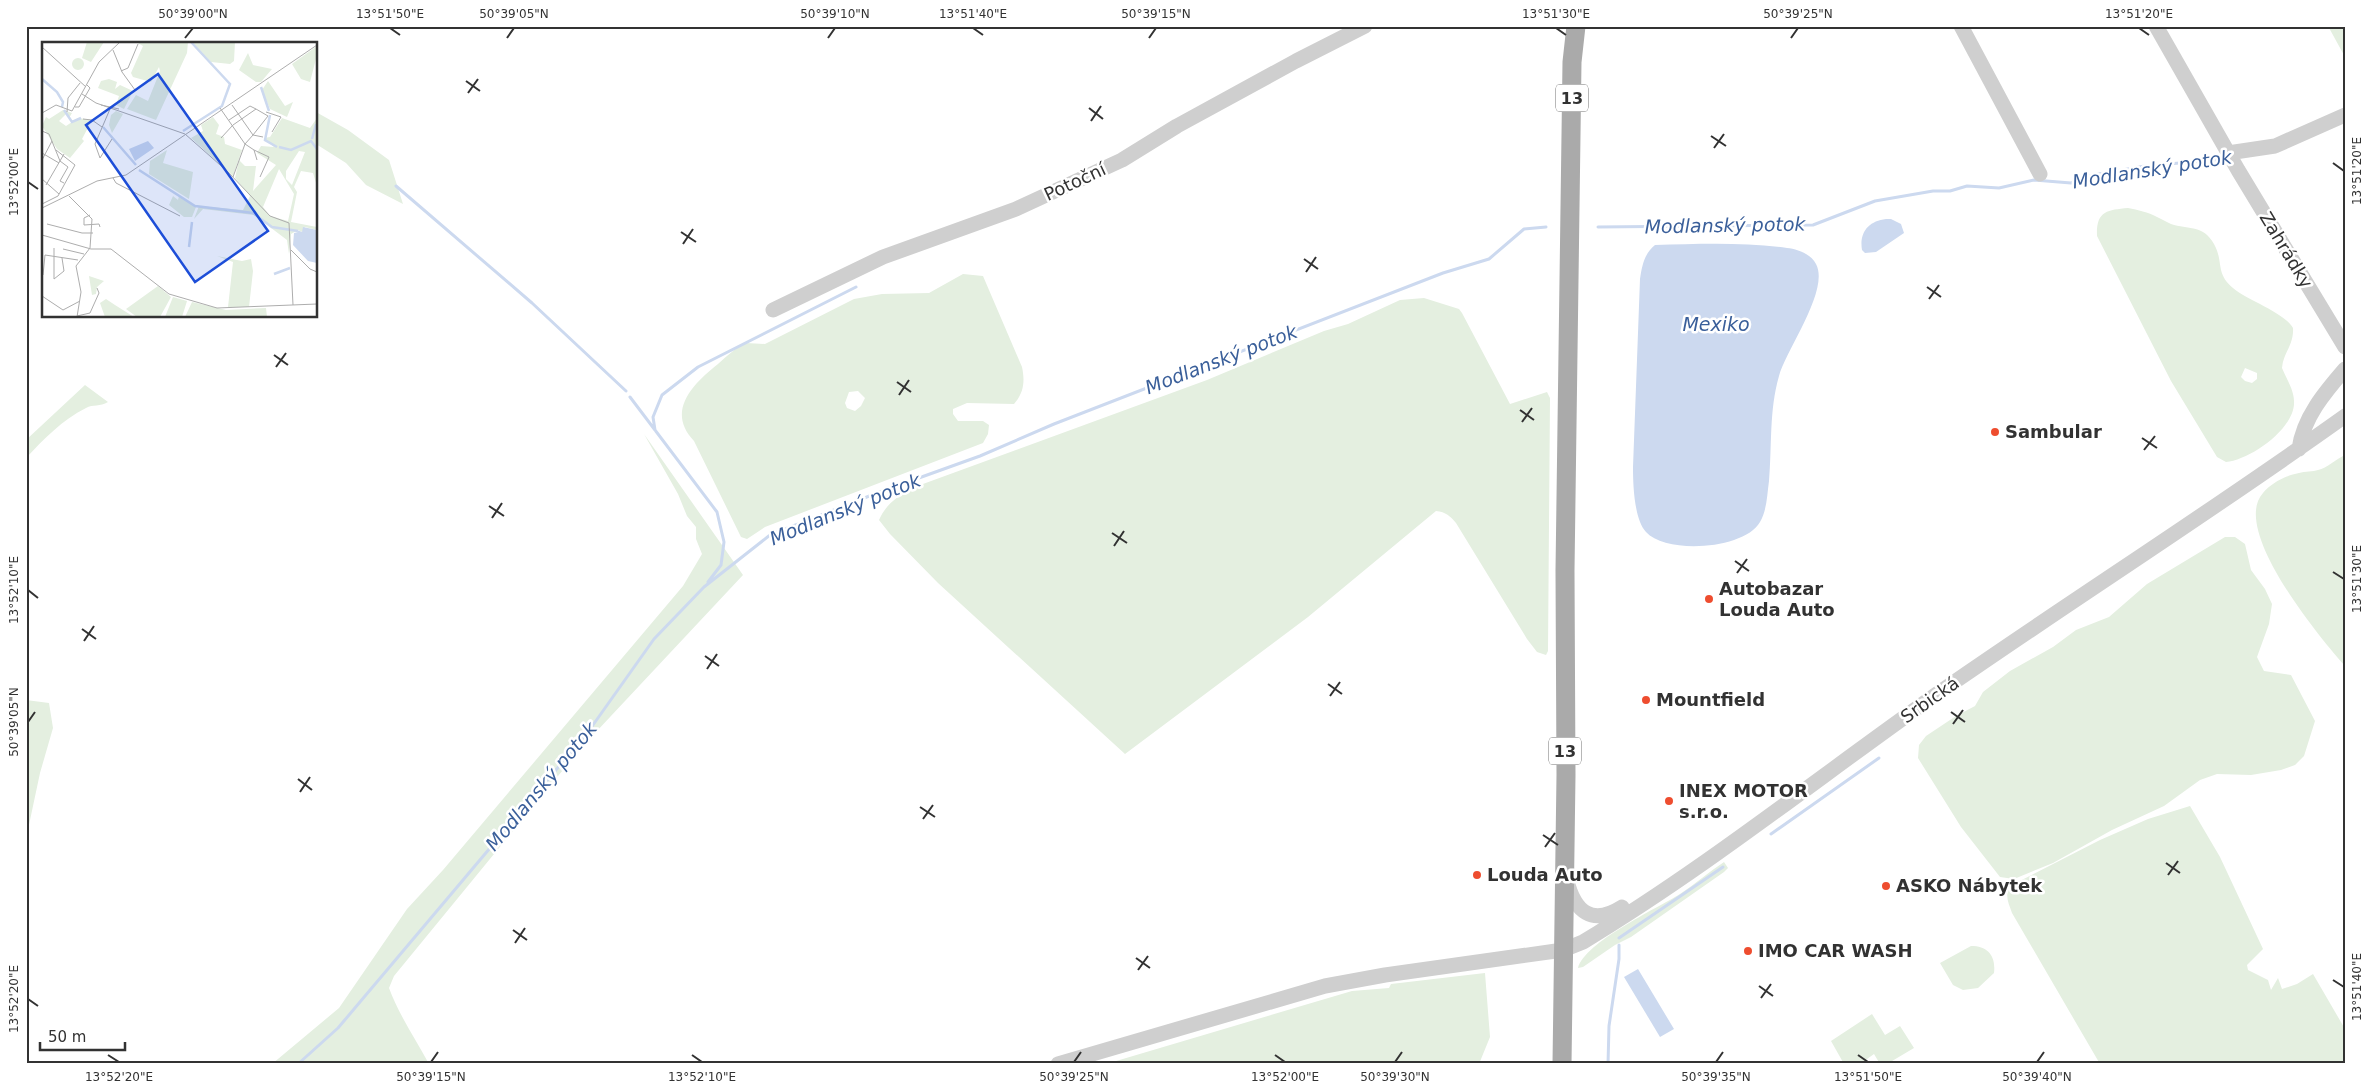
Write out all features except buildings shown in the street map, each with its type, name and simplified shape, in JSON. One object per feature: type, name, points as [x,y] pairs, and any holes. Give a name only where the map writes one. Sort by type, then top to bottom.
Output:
[{"type":"main road","name":"13","points":[[1562,1064],[1566,470],[1572,62],[1576,26]]},
{"type":"street","name":"Potoční","points":[[773,310],[883,256],[1016,209],[1122,160],[1176,126],[1364,26]]},
{"type":"street","points":[[1961,26],[2040,174]]},
{"type":"street","name":"Zahrádky","points":[[2156,26],[2238,170],[2345,347]]},
{"type":"street","points":[[2228,153],[2275,146],[2345,115]]},
{"type":"street","points":[[2299,449],[2301,434],[2312,412],[2345,369]]},
{"type":"street","name":"Srbická","points":[[1058,1064],[1333,984],[1562,950],[1583,942],[1741,837],[1987,660],[2345,416]]},
{"type":"street","points":[[1564,866],[1575,902],[1583,911],[1595,917],[1605,916],[1640,897],[1660,892]]},
{"type":"green space","points":[[2328,26],[2345,26],[2345,57]]},
{"type":"green space","points":[[318,113],[348,130],[389,160],[403,204],[366,185],[346,163],[318,145]]},
{"type":"green space","points":[[2128,208],[2143,211],[2171,224],[2200,230],[2205,233],[2217,250],[2222,272],[2227,283],[2239,293],[2282,317],[2293,328],[2292,339],[2282,368],[2293,393],[2293,411],[2288,422],[2280,432],[2259,449],[2236,460],[2226,462],[2217,457],[2171,381],[2097,236],[2098,221],[2104,213]],"holes":[[[2245,368],[2257,373],[2257,379],[2252,383],[2245,381],[2241,377]]]},
{"type":"green space","points":[[963,274],[983,276],[1022,367],[1023,387],[1020,396],[1014,404],[967,403],[953,409],[953,414],[958,421],[983,421],[989,425],[988,434],[983,443],[765,527],[747,539],[741,537],[682,419],[686,398],[692,389],[731,352],[742,345],[746,343],[765,344],[854,299],[882,294],[929,293]],"holes":[[[858,391],[865,398],[861,406],[855,411],[847,408],[845,403],[849,392]]]},
{"type":"green space","points":[[1424,298],[1459,309],[1510,404],[1547,392],[1550,398],[1548,651],[1546,655],[1537,652],[1527,639],[1456,523],[1448,515],[1436,511],[1308,617],[1125,754],[938,583],[890,534],[879,520],[885,509],[893,501],[912,488],[1207,380],[1324,331],[1348,324],[1400,300]]},
{"type":"green space","points":[[85,385],[108,402],[89,407],[69,418],[26,458],[26,440]]},
{"type":"green space","points":[[644,434],[743,575],[581,748],[394,976],[389,988],[402,1017],[429,1064],[272,1064],[339,1008],[407,909],[443,870],[683,586],[702,554],[696,539],[696,527],[687,516],[678,494]]},
{"type":"green space","points":[[2345,455],[2345,666],[2299,608],[2282,582],[2268,556],[2258,531],[2256,510],[2263,493],[2275,483],[2294,474],[2321,469]]},
{"type":"green space","points":[[2225,537],[2235,537],[2245,544],[2251,570],[2265,589],[2272,604],[2269,624],[2257,657],[2264,671],[2291,675],[2315,721],[2304,756],[2295,765],[2281,770],[2251,775],[2217,774],[2200,780],[2164,806],[2112,830],[2053,863],[2014,879],[2000,877],[1961,827],[1918,758],[1919,745],[1926,736],[1975,706],[1983,692],[2010,671],[2053,647],[2076,630],[2109,617],[2147,584]]},
{"type":"green space","points":[[26,700],[49,703],[53,728],[40,773],[26,839]]},
{"type":"green space","points":[[2190,806],[2220,857],[2263,949],[2247,965],[2248,970],[2268,980],[2271,990],[2278,978],[2282,989],[2297,984],[2313,974],[2345,1029],[2345,1064],[2100,1064],[2012,913],[2008,900],[2008,889],[2010,886],[2100,840],[2148,819]]},
{"type":"green space","points":[[1724,862],[1728,868],[1724,872],[1631,937],[1615,945],[1583,967],[1578,968],[1583,958],[1607,937],[1680,894]]},
{"type":"green space","points":[[1971,946],[1977,946],[1990,953],[1994,962],[1994,973],[1978,988],[1963,990],[1953,985],[1940,963]]},
{"type":"green space","points":[[1485,973],[1490,1037],[1479,1064],[1106,1064],[1352,991],[1389,988],[1391,984]]},
{"type":"green space","points":[[1872,1014],[1885,1035],[1900,1026],[1914,1048],[1887,1064],[1880,1064],[1874,1054],[1860,1064],[1844,1064],[1831,1041]]},
{"type":"water","points":[[1891,219],[1901,224],[1904,233],[1876,252],[1865,253],[1862,250],[1861,244],[1866,228],[1875,222]]},
{"type":"water","name":"Mexiko","points":[[1738,244],[1791,249],[1811,257],[1816,264],[1819,275],[1812,304],[1779,376],[1772,415],[1769,481],[1764,512],[1760,522],[1752,531],[1723,543],[1705,546],[1671,544],[1656,539],[1646,532],[1639,519],[1634,492],[1633,467],[1640,279],[1646,256],[1655,245]]},
{"type":"water","points":[[1638,969],[1674,1029],[1660,1037],[1624,977]]},
{"type":"waterway","name":"Modlanský potok","points":[[1598,227],[1813,225],[1875,201],[1933,191],[1950,191],[1967,186],[1999,188],[2034,180],[2071,183],[2093,175],[2145,166],[2226,159]]},
{"type":"waterway","points":[[396,186],[532,303],[626,391]]},
{"type":"waterway","name":"Modlanský potok","points":[[298,1064],[338,1028],[588,732],[654,639],[704,587],[770,535],[877,493],[980,456],[1054,424],[1443,273],[1489,259],[1524,229],[1546,227]]},
{"type":"waterway","points":[[655,430],[653,417],[662,395],[698,367],[856,287]]},
{"type":"waterway","points":[[630,397],[717,512],[724,542],[721,565],[708,582]]},
{"type":"waterway","points":[[1771,834],[1879,758]]},
{"type":"waterway","points":[[1619,938],[1723,867]]},
{"type":"waterway","points":[[1608,1064],[1609,1026],[1619,959],[1619,945]]},
{"type":"place","name":"Sambular","points":[[1995,432]]},
{"type":"place","name":"Autobazar Louda Auto","points":[[1709,599]]},
{"type":"place","name":"Mountfield","points":[[1646,700]]},
{"type":"place","name":"INEX MOTOR s.r.o.","points":[[1669,801]]},
{"type":"place","name":"Louda Auto","points":[[1477,875]]},
{"type":"place","name":"ASKO Nábytek","points":[[1886,886]]},
{"type":"place","name":"IMO CAR WASH","points":[[1748,951]]}]
